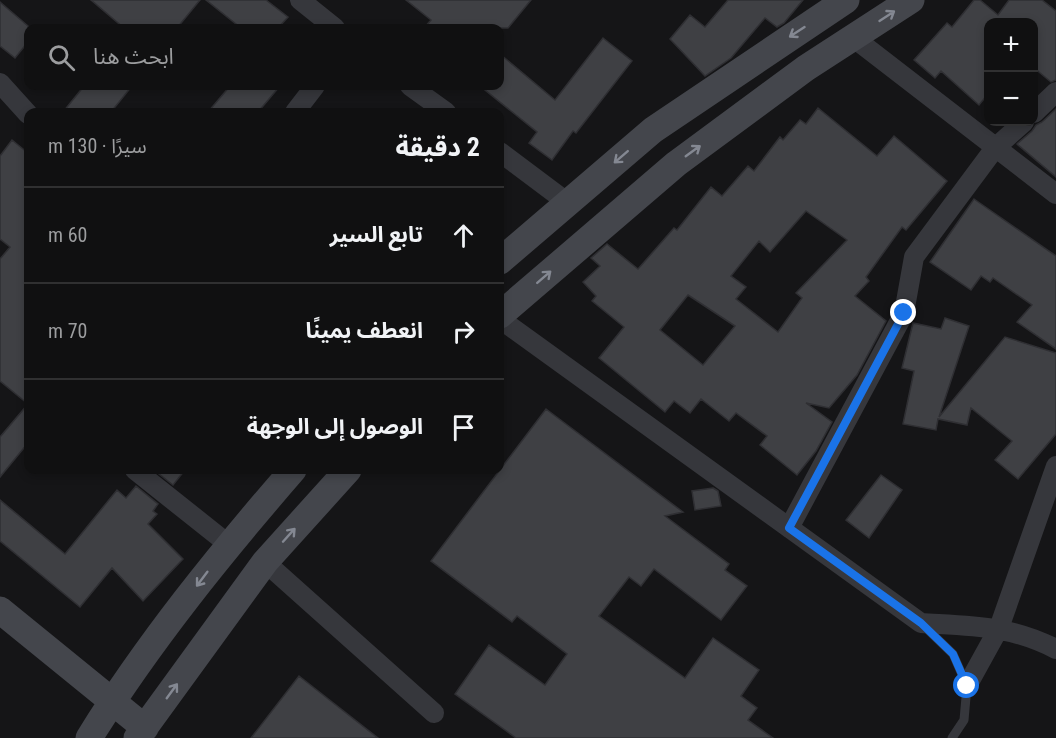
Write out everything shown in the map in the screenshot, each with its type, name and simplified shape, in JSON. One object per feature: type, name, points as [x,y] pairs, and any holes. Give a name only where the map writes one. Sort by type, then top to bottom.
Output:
[{"type":"street","points":[[300,0],[330,24]]},
{"type":"street","points":[[504,258],[653,130],[846,0]]},
{"type":"street","points":[[504,314],[676,164],[806,68],[911,0]]},
{"type":"street","points":[[854,38],[1056,194]]},
{"type":"street","points":[[0,83],[24,110]]},
{"type":"street","points":[[298,108],[312,90]]},
{"type":"street","points":[[416,90],[440,108]]},
{"type":"street","points":[[1038,109],[1056,92]]},
{"type":"street","points":[[789,528],[904,313],[914,257],[995,148],[1020,126]]},
{"type":"street","points":[[504,155],[568,203]]},
{"type":"street","points":[[504,320],[921,623],[999,628],[1036,638],[1056,649]]},
{"type":"street","points":[[967,686],[999,628],[1056,466]]},
{"type":"street","points":[[140,474],[228,544]]},
{"type":"street","points":[[89,738],[112,702],[228,544],[289,474]]},
{"type":"street","points":[[0,610],[112,702],[141,733],[265,562],[344,474]]},
{"type":"street","points":[[265,562],[434,713]]},
{"type":"lane","points":[[921,623],[953,654],[967,686],[964,720],[952,738]]},
{"type":"building","points":[[91,0],[200,0],[180,24],[119,24]]},
{"type":"building","points":[[206,0],[266,0],[288,17],[282,24],[236,24]]},
{"type":"building","points":[[406,0],[531,0],[508,28],[504,28],[504,24],[428,24],[431,20]]},
{"type":"building","points":[[728,0],[803,0],[784,23],[777,27],[765,18],[731,58],[705,76],[670,39],[690,15],[705,27]]},
{"type":"building","points":[[974,0],[980,0],[998,15],[1009,0],[1042,0],[1056,11],[1056,80],[1051,82],[1038,71],[1038,18],[984,18],[984,99],[979,105],[941,71],[935,78],[914,60],[947,23],[952,27]]},
{"type":"building","points":[[0,2],[26,24],[24,47],[15,58],[0,46]]},
{"type":"building","points":[[603,38],[632,61],[576,133],[573,131],[552,160],[529,143],[537,132],[485,90],[504,90],[504,57],[555,100]]},
{"type":"building","points":[[81,90],[129,90],[114,108],[66,108]]},
{"type":"building","points":[[227,90],[277,90],[261,108],[211,108]]},
{"type":"building","points":[[818,108],[877,156],[894,136],[947,181],[906,230],[902,227],[866,277],[869,281],[855,296],[886,321],[857,375],[829,408],[806,403],[832,422],[816,451],[797,475],[760,445],[767,436],[736,413],[729,421],[701,399],[690,413],[674,401],[665,412],[599,358],[624,327],[592,301],[596,296],[583,282],[600,266],[591,258],[607,244],[638,269],[674,228],[677,230],[711,187],[722,196],[748,166],[754,171],[780,137],[783,140],[800,120],[806,124]],"holes":[[[806,211],[847,240],[796,293],[802,298],[778,332],[736,299],[746,287],[731,276],[759,241],[770,252]],[[688,295],[735,326],[703,365],[660,330]]]},
{"type":"building","points":[[1056,109],[1056,177],[1017,144]]},
{"type":"building","points":[[12,140],[24,150],[24,401],[0,381],[0,259],[10,247],[0,239],[0,156]]},
{"type":"building","points":[[974,199],[1056,256],[1056,349],[1017,322],[1032,305],[993,278],[990,282],[981,276],[971,290],[930,262]]},
{"type":"building","points":[[945,318],[969,326],[939,417],[1005,337],[1056,353],[1056,434],[1018,479],[995,460],[1012,441],[971,408],[967,425],[938,419],[936,430],[903,424],[914,371],[902,368],[913,323],[941,329]]},
{"type":"building","points":[[24,409],[24,448],[0,477],[0,437]]},
{"type":"building","points":[[546,409],[683,512],[665,516],[729,564],[725,570],[747,586],[721,620],[654,569],[641,586],[629,577],[599,616],[685,678],[713,638],[759,670],[741,696],[757,708],[748,720],[773,738],[516,738],[455,694],[489,645],[545,685],[567,654],[517,616],[512,622],[431,561],[497,474],[504,474],[504,465]]},
{"type":"building","points":[[159,474],[182,474],[173,485]]},
{"type":"building","points":[[881,475],[902,490],[869,538],[846,520]]},
{"type":"building","points":[[136,486],[158,504],[153,511],[157,514],[148,524],[183,559],[143,601],[112,568],[80,607],[0,541],[0,500],[65,554],[117,490],[126,498]]},
{"type":"building","points":[[713,488],[718,491],[721,506],[695,510],[692,491]]},
{"type":"building","points":[[299,676],[378,738],[251,738]]},
{"type":"route","points":[[904,313],[789,528],[921,623],[953,654],[967,686]]}]
